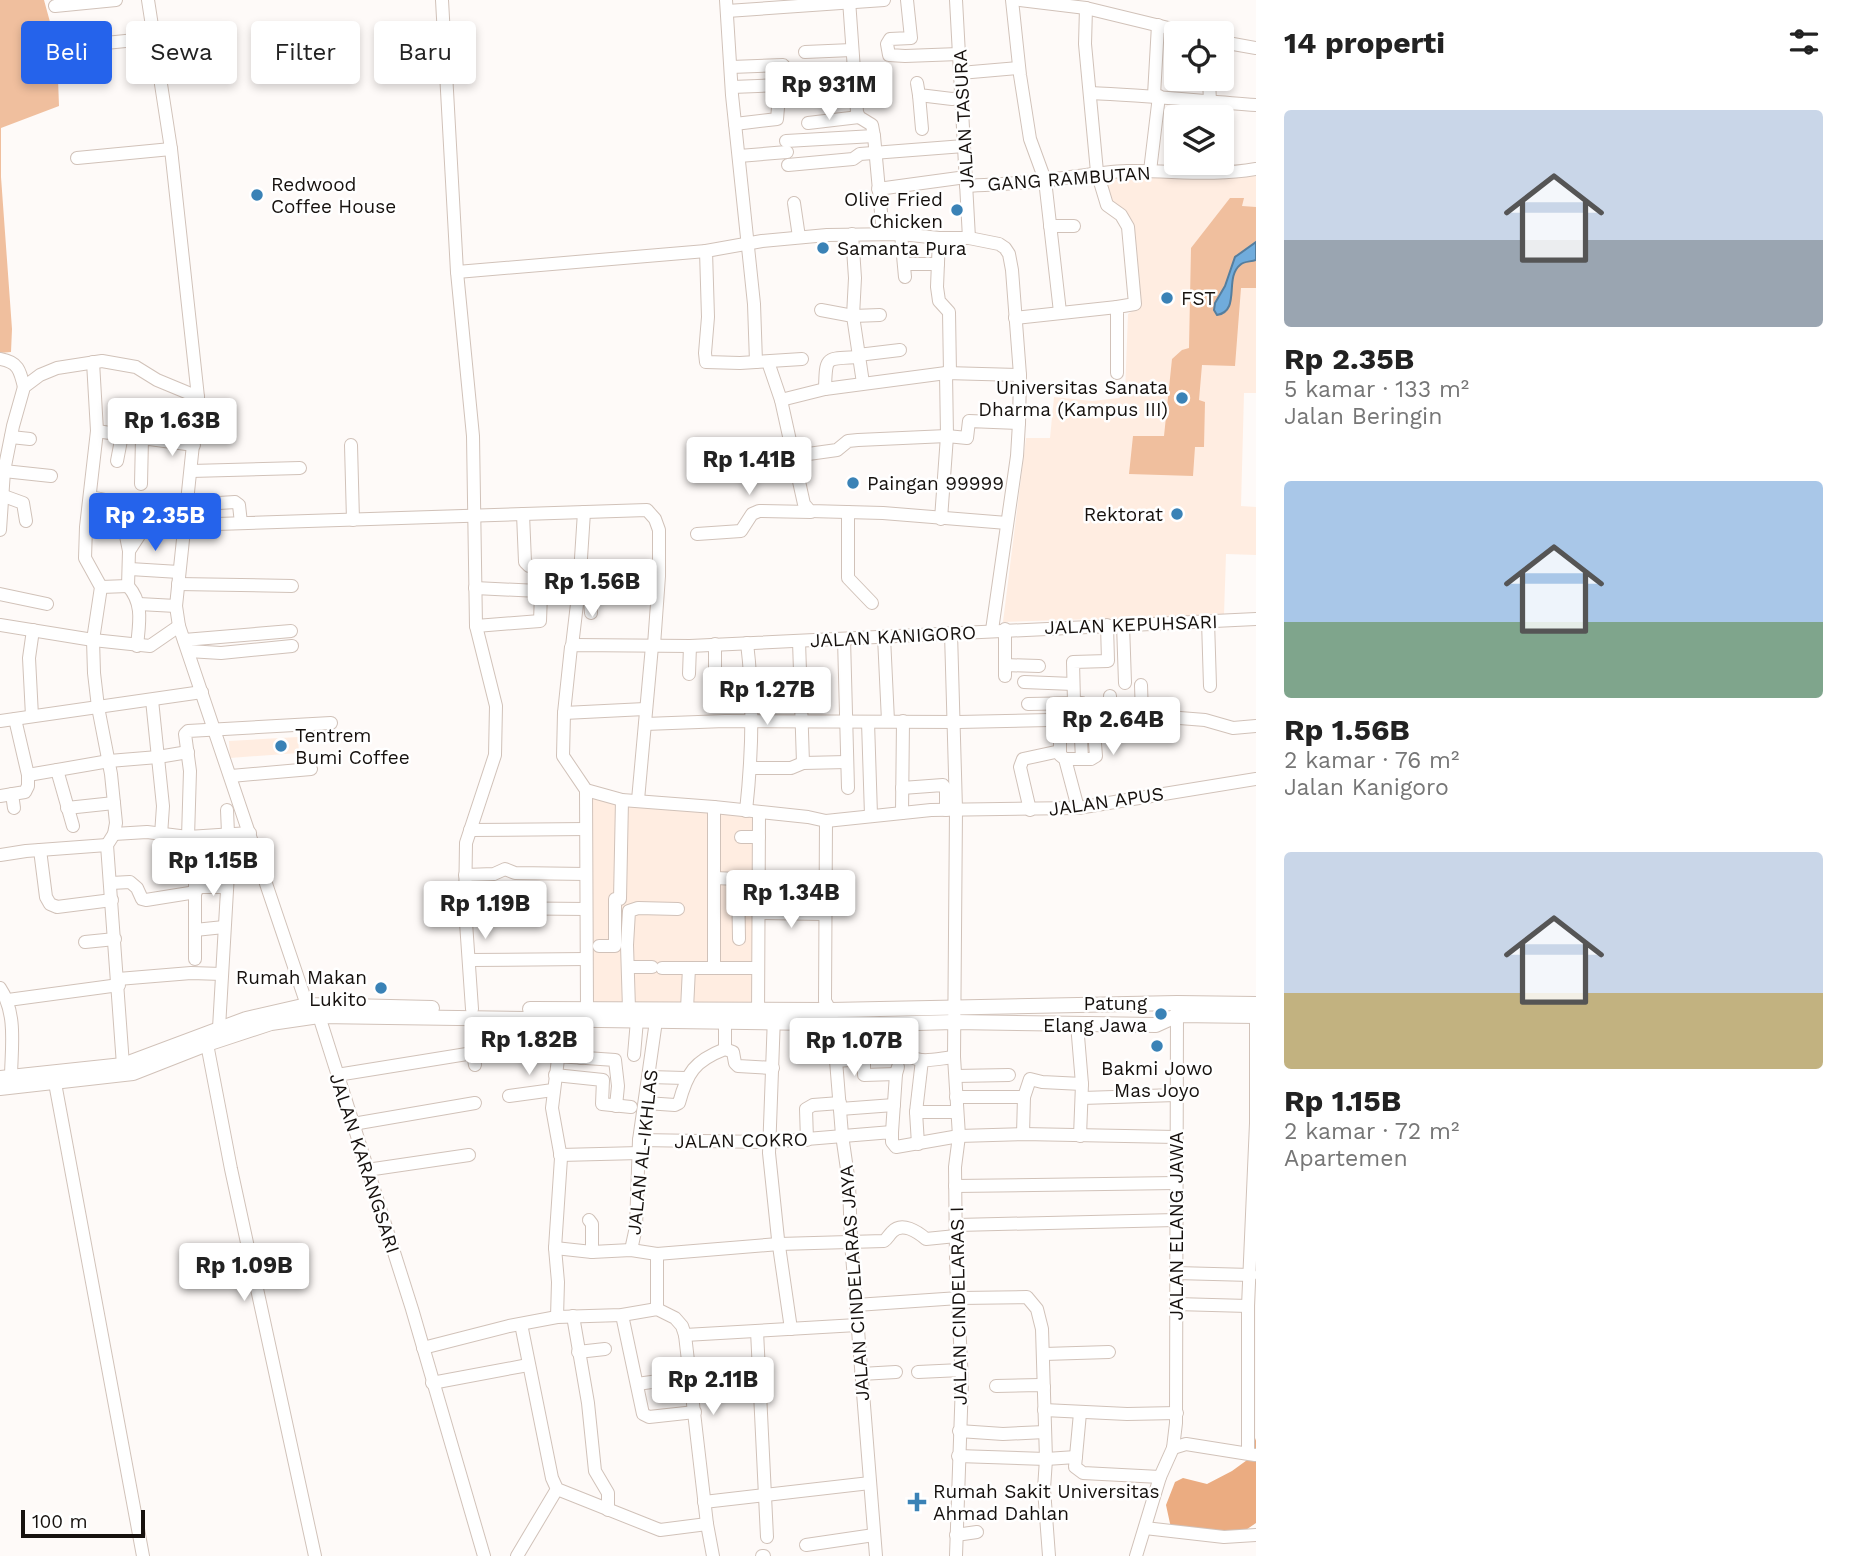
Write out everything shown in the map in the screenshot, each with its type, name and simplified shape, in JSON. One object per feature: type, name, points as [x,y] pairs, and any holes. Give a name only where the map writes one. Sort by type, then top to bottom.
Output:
[{"type":"main road","points":[[1148,1004],[1148,1024]]},
{"type":"main road","points":[[6,1082],[55,1083],[134,1073],[307,1005],[356,1011],[633,1015],[687,1009],[758,1016],[832,1016],[954,1007],[1148,1004],[1256,1018]]},
{"type":"main road","points":[[832,1016],[880,1024],[1162,1024],[1177,1009],[1256,1004]]},
{"type":"main road","points":[[6,1082],[123,1065],[219,1028],[270,1018],[356,1011],[472,1009],[563,1014]]},
{"type":"main road","points":[[633,1015],[656,1021],[725,1021],[758,1016]]},
{"type":"street","points":[[55,6],[116,0]]},
{"type":"street","points":[[148,0],[152,21]]},
{"type":"street","points":[[442,0],[457,272],[472,424],[476,625],[496,706],[495,755],[467,843],[465,908],[472,1009]]},
{"type":"street","points":[[812,512],[804,503],[781,400],[762,362],[746,244],[727,5],[884,0]]},
{"type":"street","points":[[907,0],[911,38],[890,39],[887,44],[888,55],[905,57],[959,54]]},
{"type":"street","name":"JALAN TASURA","points":[[956,0],[969,238]]},
{"type":"street","points":[[1012,0],[1030,139],[1045,180],[1060,312]]},
{"type":"street","points":[[1020,0],[1086,8],[1164,27]]},
{"type":"street","points":[[849,1],[859,117]]},
{"type":"street","points":[[1015,318],[1135,304],[1129,231],[1121,215],[1107,205],[1097,173],[1085,44],[1086,8]]},
{"type":"street","points":[[1150,171],[1157,96],[1158,25]]},
{"type":"street","points":[[1234,44],[1256,48]]},
{"type":"street","points":[[805,52],[852,50]]},
{"type":"street","points":[[730,67],[784,66],[786,73],[780,85],[777,119],[735,124]]},
{"type":"street","points":[[960,73],[1019,68]]},
{"type":"street","points":[[162,84],[198,397],[178,578],[176,606],[179,626],[307,1005]]},
{"type":"street","points":[[732,88],[780,85]]},
{"type":"street","points":[[922,129],[918,89],[952,99],[961,98]]},
{"type":"street","points":[[1210,91],[1210,102]]},
{"type":"street","points":[[1090,93],[1256,105]]},
{"type":"street","points":[[808,123],[859,117],[872,125],[883,234]]},
{"type":"street","points":[[738,156],[787,153],[874,136]]},
{"type":"street","points":[[787,153],[853,159],[859,154],[875,152],[964,146]]},
{"type":"street","points":[[77,158],[171,149]]},
{"type":"street","name":"GANG RAMBUTAN","points":[[878,189],[966,181],[1045,180],[1097,173],[1150,171],[1184,174],[1256,169]]},
{"type":"street","points":[[794,203],[799,237]]},
{"type":"street","points":[[1050,226],[1074,226]]},
{"type":"street","points":[[457,272],[706,251],[855,230],[939,238],[969,238],[999,244],[1009,254],[1020,375],[1017,456],[1007,523],[999,630],[1005,670],[1039,666]]},
{"type":"street","points":[[855,230],[853,316],[863,383]]},
{"type":"street","points":[[901,234],[904,270],[938,264]]},
{"type":"street","points":[[939,238],[938,299],[949,312],[947,436],[942,519]]},
{"type":"street","points":[[706,251],[706,362],[802,359]]},
{"type":"street","points":[[1117,373],[1118,307]]},
{"type":"street","points":[[821,310],[853,316],[880,315]]},
{"type":"street","points":[[825,389],[825,367],[828,361],[900,350]]},
{"type":"street","points":[[0,359],[19,367],[24,387],[4,471],[0,530]]},
{"type":"street","points":[[24,387],[40,375],[57,368],[93,362],[136,367],[156,380],[198,397]]},
{"type":"street","points":[[93,362],[97,430],[85,558],[100,587],[93,640],[98,707],[114,803],[111,883],[123,1065]]},
{"type":"street","points":[[781,400],[825,389],[948,373],[1020,375]]},
{"type":"street","points":[[794,456],[837,450],[848,441],[890,437],[967,438],[968,421],[1019,423]]},
{"type":"street","points":[[97,430],[194,445]]},
{"type":"street","points":[[117,461],[122,435]]},
{"type":"street","points":[[11,437],[30,439]]},
{"type":"street","points":[[141,484],[142,438]]},
{"type":"street","points":[[351,445],[353,520]]},
{"type":"street","points":[[191,471],[300,468]]},
{"type":"street","points":[[4,471],[51,476]]},
{"type":"street","points":[[1,495],[23,503],[26,521]]},
{"type":"street","points":[[90,498],[116,502],[120,506],[129,551],[128,586],[139,604],[138,646]]},
{"type":"street","points":[[129,551],[153,514],[187,502],[235,502],[239,505],[242,523]]},
{"type":"street","points":[[185,525],[643,509],[649,512],[659,530],[659,565],[638,800]]},
{"type":"street","points":[[697,534],[741,531],[752,514],[759,511],[914,515],[1007,523]]},
{"type":"street","points":[[582,1058],[586,1014],[586,790],[564,756],[564,713],[571,647],[584,588],[584,512]]},
{"type":"street","points":[[848,512],[848,578],[872,603]]},
{"type":"street","points":[[523,514],[526,562],[529,566]]},
{"type":"street","points":[[130,569],[178,578],[292,586]]},
{"type":"street","points":[[100,587],[128,586]]},
{"type":"street","points":[[475,588],[538,591],[541,594],[540,621],[476,625]]},
{"type":"street","points":[[584,588],[626,590]]},
{"type":"street","points":[[584,588],[591,613]]},
{"type":"street","points":[[0,594],[47,604]]},
{"type":"street","points":[[139,604],[176,606]]},
{"type":"street","name":"JALAN KEPUHSARI","points":[[999,630],[1256,619]]},
{"type":"street","points":[[1208,621],[1210,686]]},
{"type":"street","points":[[1123,624],[1125,683]]},
{"type":"street","points":[[0,625],[138,646],[155,644],[179,626]]},
{"type":"street","points":[[1074,702],[1073,662],[1108,661],[1107,625]]},
{"type":"street","points":[[32,716],[29,658],[33,629]]},
{"type":"street","name":"JALAN KANIGORO","points":[[571,647],[690,646],[999,630]]},
{"type":"street","points":[[186,646],[291,631]]},
{"type":"street","name":"JALAN CINDELARAS I","points":[[951,633],[954,1057],[959,1136],[955,1186],[961,1370],[956,1556]]},
{"type":"street","points":[[884,636],[888,721]]},
{"type":"street","points":[[844,639],[848,788]]},
{"type":"street","points":[[799,641],[803,763]]},
{"type":"street","points":[[747,643],[751,681],[752,812],[759,837],[758,1016]]},
{"type":"street","points":[[715,644],[715,685]]},
{"type":"street","points":[[186,646],[221,653],[292,646]]},
{"type":"street","points":[[689,674],[690,646]]},
{"type":"street","points":[[1024,682],[1073,684]]},
{"type":"street","points":[[1141,685],[1142,715]]},
{"type":"street","points":[[0,721],[202,692]]},
{"type":"street","points":[[1110,696],[1111,717]]},
{"type":"street","points":[[152,700],[163,806],[164,857],[169,868]]},
{"type":"street","points":[[1028,704],[1082,703],[1085,719],[1082,759],[1063,755],[1023,759],[1020,767],[1030,810]]},
{"type":"street","points":[[564,713],[645,709]]},
{"type":"street","points":[[645,724],[952,722],[1142,715],[1205,720],[1233,728],[1256,726]]},
{"type":"street","points":[[14,808],[6,795],[25,792],[28,775],[15,719]]},
{"type":"street","points":[[1060,719],[1063,755],[1078,808]]},
{"type":"street","points":[[902,721],[902,813]]},
{"type":"street","points":[[868,722],[871,815]]},
{"type":"street","points":[[188,837],[190,771],[185,734],[188,731],[331,723]]},
{"type":"street","points":[[28,775],[109,761],[188,752]]},
{"type":"street","points":[[751,768],[791,768],[803,763],[846,762]]},
{"type":"street","points":[[231,776],[311,769]]},
{"type":"street","points":[[57,770],[73,826]]},
{"type":"street","name":"JALAN APUS","points":[[586,790],[622,800],[714,807],[825,821],[951,810],[1078,808],[1256,779]]},
{"type":"street","points":[[902,788],[943,785],[951,810]]},
{"type":"street","points":[[622,800],[621,899],[615,899],[621,946],[628,967],[634,1055]]},
{"type":"street","points":[[67,808],[114,803]]},
{"type":"street","points":[[714,807],[714,968]]},
{"type":"street","points":[[219,1028],[229,856],[227,810]]},
{"type":"street","name":"JALAN CINDELARAS JAYA","points":[[825,821],[825,1001],[832,1016],[842,1135],[849,1183],[857,1325],[876,1556]]},
{"type":"street","points":[[470,830],[586,829]]},
{"type":"street","points":[[0,855],[111,840],[148,832],[188,837],[250,833]]},
{"type":"street","points":[[741,837],[759,837]]},
{"type":"street","points":[[40,850],[46,897],[50,904],[57,907],[112,900]]},
{"type":"street","points":[[195,866],[195,959]]},
{"type":"street","points":[[465,875],[496,874],[505,869],[515,873],[586,874]]},
{"type":"street","points":[[715,878],[738,879],[739,939]]},
{"type":"street","points":[[111,883],[130,882],[134,884],[142,899],[146,900],[227,887]]},
{"type":"street","points":[[465,908],[586,909]]},
{"type":"street","points":[[621,946],[629,911],[638,908],[678,909]]},
{"type":"street","points":[[758,913],[824,914]]},
{"type":"street","points":[[195,930],[224,927]]},
{"type":"street","points":[[85,942],[115,939]]},
{"type":"street","points":[[599,946],[621,946]]},
{"type":"street","points":[[470,960],[586,958]]},
{"type":"street","points":[[628,967],[758,968]]},
{"type":"street","points":[[687,1009],[689,968]]},
{"type":"street","points":[[8,1000],[191,972],[222,974]]},
{"type":"street","points":[[0,988],[8,1000],[11,1029],[6,1082]]},
{"type":"street","name":"JALAN ELANG JAWA","points":[[1136,1556],[1160,1477],[1173,1448],[1177,1418],[1177,1009]]},
{"type":"street","points":[[557,1317],[555,1248],[560,1196],[560,1154],[552,1108],[563,1014]]},
{"type":"street","name":"JALAN KARANGSARI","points":[[319,1016],[424,1348],[484,1556]]},
{"type":"street","points":[[774,1016],[770,1142],[779,1244],[791,1329]]},
{"type":"street","points":[[1173,1448],[1186,1444],[1252,1454],[1248,1306],[1256,1123],[1256,1018]]},
{"type":"street","name":"JALAN AL-IKHLAS","points":[[555,1248],[592,1252],[631,1250],[636,1227],[640,1147],[656,1021]]},
{"type":"street","points":[[725,1021],[725,1049]]},
{"type":"street","points":[[880,1024],[880,1044]]},
{"type":"street","points":[[1077,1024],[1082,1084],[1080,1136]]},
{"type":"street","points":[[207,1044],[231,1169],[315,1556]]},
{"type":"street","points":[[896,1074],[865,1075],[864,1048],[880,1044],[892,1046],[902,1055],[922,1060],[954,1057]]},
{"type":"street","points":[[646,1103],[678,1104],[685,1079],[713,1054],[725,1049],[733,1052],[738,1066],[773,1068]]},
{"type":"street","points":[[337,1075],[473,1053]]},
{"type":"street","points":[[902,1055],[896,1074],[892,1132],[892,1142],[896,1147],[959,1136],[1023,1134],[1176,1137]]},
{"type":"street","points":[[558,1056],[613,1059],[618,1086],[616,1106]]},
{"type":"street","points":[[836,1061],[863,1059]]},
{"type":"street","points":[[918,1144],[916,1112],[922,1060]]},
{"type":"street","points":[[555,1075],[603,1080],[602,1104],[631,1107]]},
{"type":"street","points":[[956,1076],[1009,1075]]},
{"type":"street","points":[[649,1077],[685,1079]]},
{"type":"street","points":[[1023,1134],[1024,1097],[1030,1079],[1082,1084]]},
{"type":"street","points":[[55,1083],[143,1556]]},
{"type":"street","points":[[509,1096],[553,1090]]},
{"type":"street","points":[[1082,1098],[1176,1095]]},
{"type":"street","points":[[956,1097],[1024,1097]]},
{"type":"street","points":[[353,1124],[475,1103]]},
{"type":"street","points":[[807,1140],[806,1109],[813,1105],[894,1105]]},
{"type":"street","points":[[916,1112],[957,1112]]},
{"type":"street","name":"JALAN COKRO","points":[[560,1154],[640,1147],[807,1140],[892,1132]]},
{"type":"street","points":[[367,1170],[469,1155]]},
{"type":"street","points":[[955,1186],[1176,1183]]},
{"type":"street","points":[[589,1220],[592,1224],[592,1252]]},
{"type":"street","points":[[631,1250],[657,1254],[779,1244],[886,1241],[893,1231],[905,1228],[913,1229],[926,1238],[957,1231],[1176,1220]]},
{"type":"street","points":[[657,1254],[657,1309]]},
{"type":"street","points":[[1176,1273],[1251,1275]]},
{"type":"street","points":[[856,1305],[959,1298],[1030,1298],[1040,1318],[1044,1354],[1044,1489],[1049,1556]]},
{"type":"street","points":[[1176,1304],[1248,1306]]},
{"type":"street","points":[[424,1348],[557,1317],[622,1315],[657,1309],[675,1318],[685,1335],[713,1556]]},
{"type":"street","points":[[622,1315],[643,1414],[646,1417],[695,1412]]},
{"type":"street","points":[[573,1317],[595,1470],[608,1493],[608,1510]]},
{"type":"street","points":[[521,1324],[552,1478],[557,1489],[660,1530],[707,1524]]},
{"type":"street","points":[[685,1335],[857,1325]]},
{"type":"street","points":[[757,1331],[767,1537]]},
{"type":"street","points":[[578,1352],[605,1349]]},
{"type":"street","points":[[1044,1354],[1109,1352]]},
{"type":"street","points":[[432,1383],[528,1365]]},
{"type":"street","points":[[918,1372],[961,1370]]},
{"type":"street","points":[[861,1374],[896,1372]]},
{"type":"street","points":[[637,1384],[673,1379]]},
{"type":"street","points":[[996,1386],[1044,1387]]},
{"type":"street","points":[[1044,1410],[1177,1418],[1186,1444]]},
{"type":"street","points":[[1080,1413],[1075,1467],[1083,1474],[1160,1477]]},
{"type":"street","points":[[959,1431],[1003,1434],[1045,1432]]},
{"type":"street","points":[[958,1456],[1046,1459],[1076,1457]]},
{"type":"street","points":[[705,1502],[870,1483]]},
{"type":"street","points":[[517,1556],[557,1489]]},
{"type":"street","points":[[1145,1528],[1224,1537],[1256,1535]]},
{"type":"street","points":[[956,1535],[977,1532]]},
{"type":"street","points":[[806,1545],[874,1535]]},
{"type":"shaded area","points":[[0,0],[44,0],[50,21],[21,21],[21,84],[58,84],[59,106],[1,128],[1,177],[12,329],[11,352],[0,353]]},
{"type":"shaded area","name":"Universitas Sanata Dharma (Kampus III)","points":[[1256,172],[1256,393],[1244,393],[1241,506],[1256,507],[1256,555],[1226,554],[1224,615],[1003,622],[1026,438],[1050,438],[1054,397],[1092,401],[1119,398],[1125,393],[1128,314],[1137,308],[1130,223],[1110,204],[1100,176],[1234,175],[1234,173]]},
{"type":"shaded area","points":[[1230,198],[1244,198],[1242,206],[1256,207],[1256,288],[1241,288],[1235,366],[1202,365],[1199,400],[1205,402],[1204,447],[1195,447],[1193,476],[1129,474],[1133,436],[1164,436],[1172,359],[1182,350],[1189,348],[1191,248]]},
{"type":"shaded area","name":"Tentrem Bumi Coffee","points":[[298,737],[299,753],[230,758],[229,741]]},
{"type":"shaded area","points":[[586,790],[759,813],[758,1009],[587,1009]]},
{"type":"shaded area","points":[[1256,1438],[1256,1523],[1234,1538],[1171,1528],[1166,1505],[1175,1482],[1183,1478],[1207,1484],[1232,1471],[1254,1455],[1250,1454]]},
{"type":"water","points":[[1256,242],[1256,260],[1245,262],[1235,271],[1231,301],[1224,312],[1217,315],[1214,310],[1215,303],[1225,286],[1235,257]]},
{"type":"place","name":"Redwood Coffee House","points":[[257,195]]},
{"type":"place","name":"Olive Fried Chicken","points":[[957,210]]},
{"type":"place","name":"Samanta Pura","points":[[823,248]]},
{"type":"place","name":"FST","points":[[1167,298]]},
{"type":"place","name":"Universitas Sanata Dharma (Kampus III)","points":[[1182,398]]},
{"type":"place","name":"Paingan 99999","points":[[853,483]]},
{"type":"place","name":"Rektorat","points":[[1177,514]]},
{"type":"place","name":"Tentrem Bumi Coffee","points":[[281,746]]},
{"type":"place","name":"Rumah Makan Lukito","points":[[381,988]]},
{"type":"place","name":"Patung Elang Jawa","points":[[1161,1014]]},
{"type":"place","name":"Bakmi Jowo Mas Joyo","points":[[1157,1046]]},
{"type":"place","name":"Rumah Sakit Universitas Ahmad Dahlan","points":[[917,1502]]}]
